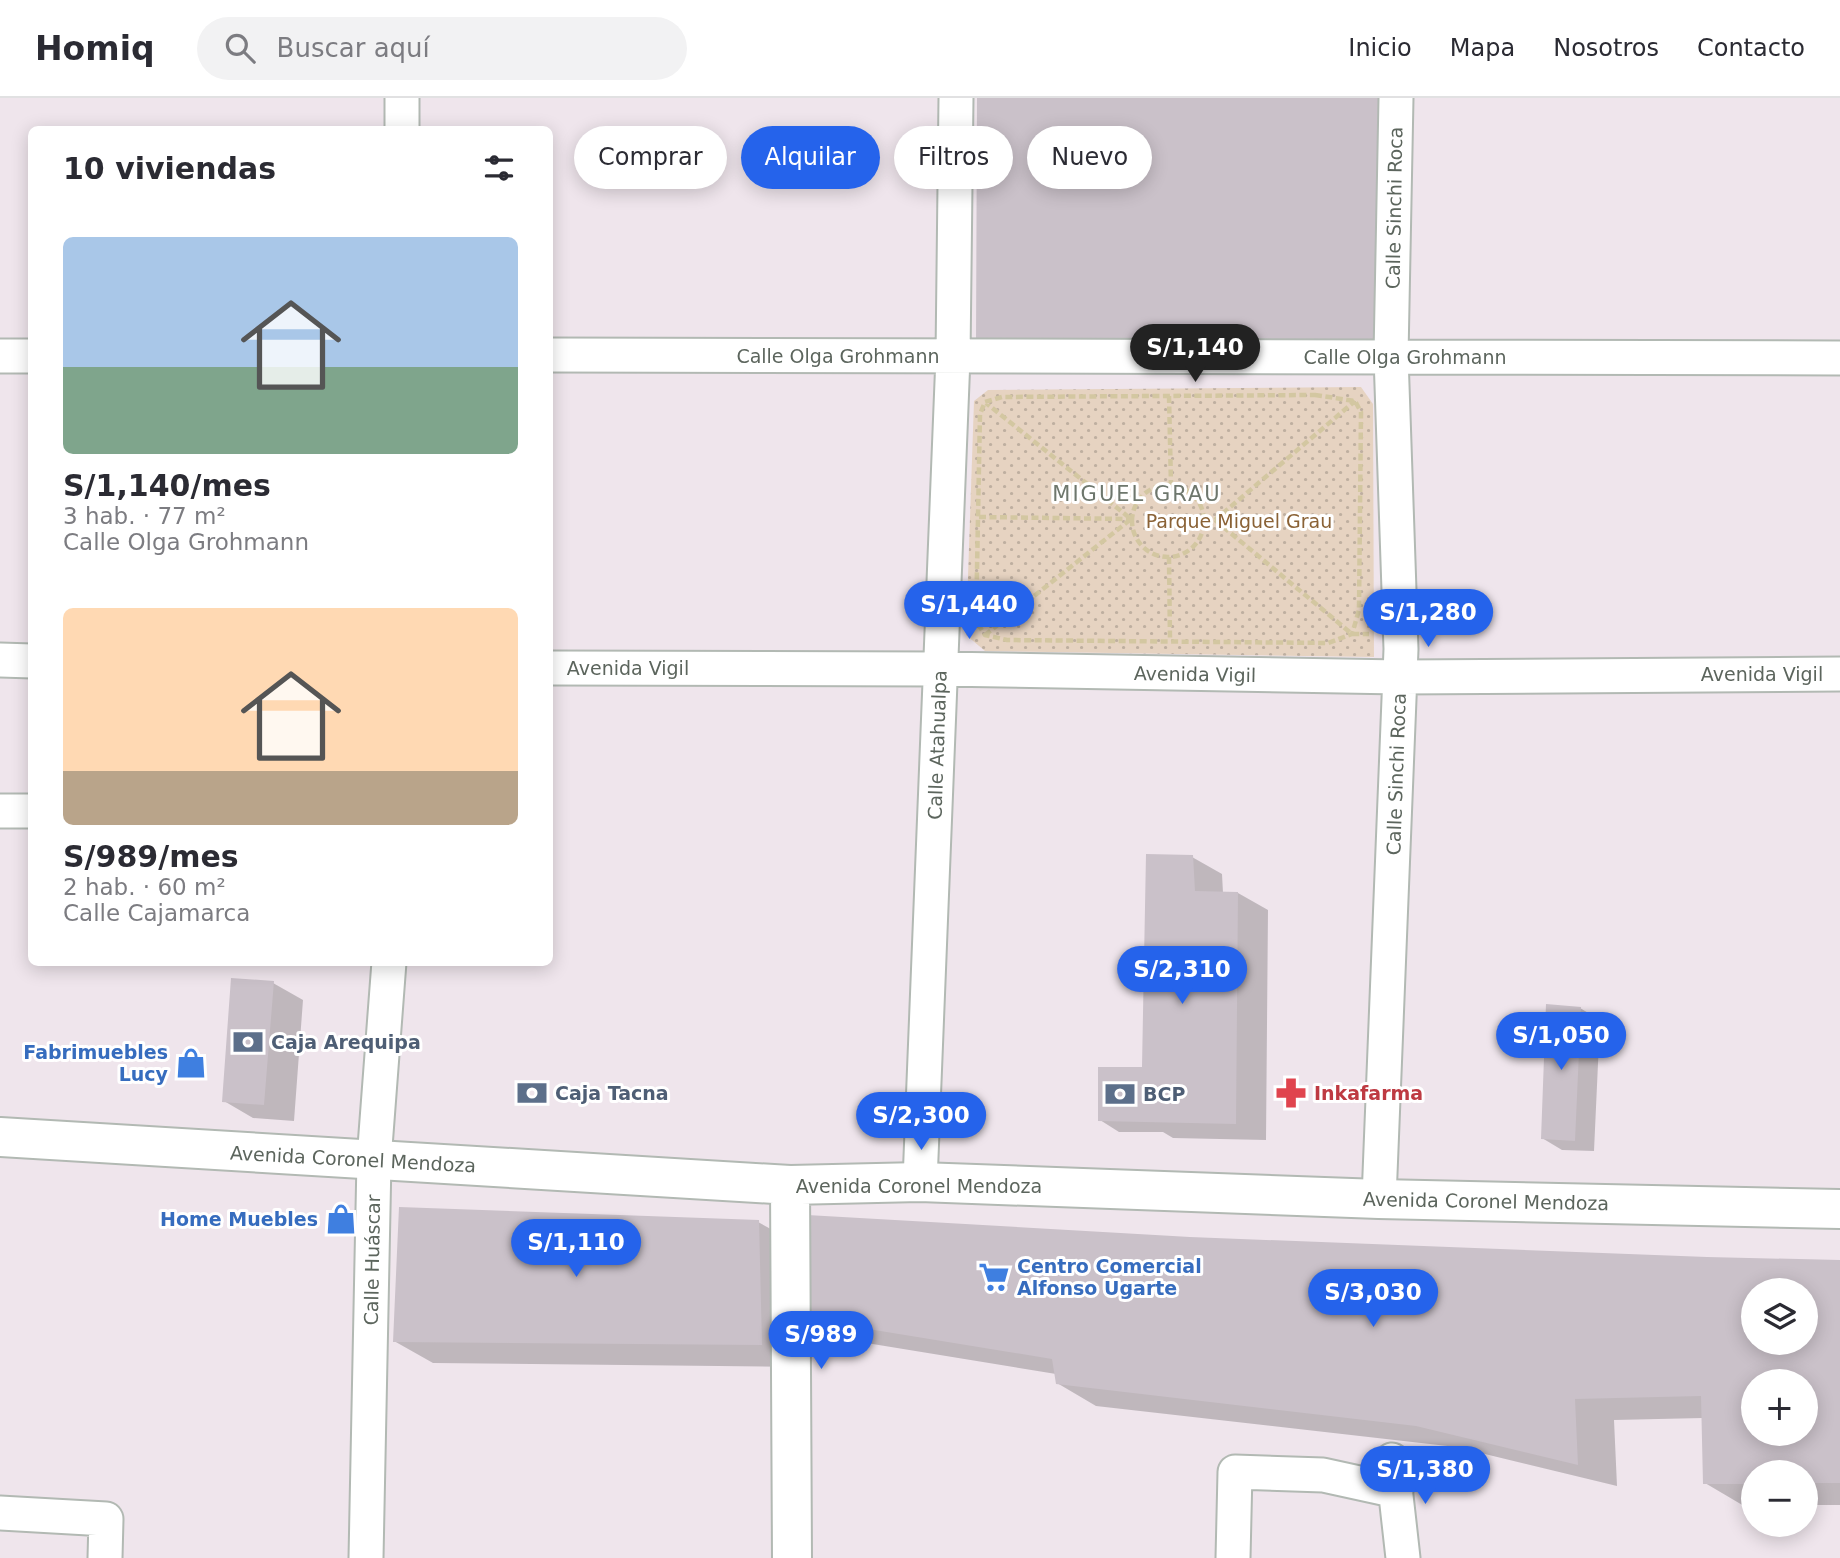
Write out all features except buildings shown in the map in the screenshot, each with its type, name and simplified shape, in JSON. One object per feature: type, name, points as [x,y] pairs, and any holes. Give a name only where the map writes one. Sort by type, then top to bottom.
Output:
[{"type":"street","points":[[402,98],[402,126]]},
{"type":"street","name":"Calle Atahualpa","points":[[920,1182],[953,357],[956,98]]},
{"type":"street","name":"Calle Sinchi Roca","points":[[1379,1199],[1400,677],[1391,356],[1396,98]]},
{"type":"street","name":"Calle Olga Grohmann","points":[[553,355],[1840,358]]},
{"type":"street","points":[[0,356],[28,356]]},
{"type":"street","points":[[0,660],[28,661]]},
{"type":"street","name":"Avenida Vigil","points":[[553,668],[940,669],[1400,677],[1840,674]]},
{"type":"street","points":[[0,811],[28,811]]},
{"type":"street","name":"Calle Huáscar","points":[[366,1558],[374,1160],[390,966]]},
{"type":"street","name":"Avenida Coronel Mendoza","points":[[0,1137],[789,1185],[920,1182],[1379,1199],[1840,1209]]},
{"type":"street","points":[[789,1185],[792,1558]]},
{"type":"street","points":[[1233,1558],[1235,1472],[1394,1475],[1403,1558]]},
{"type":"street","points":[[0,1513],[106,1519],[105,1558]]},
{"type":"path","points":[[985,402],[1002,397],[1315,395],[1355,401]]},
{"type":"path","points":[[1169,396],[1171,485]]},
{"type":"path","points":[[1205,521],[1215,520],[1355,401]]},
{"type":"path","points":[[1352,634],[1359,610],[1361,412],[1355,401]]},
{"type":"path","points":[[985,402],[980,414],[976,621],[985,635],[1007,640],[1328,643],[1352,634]]},
{"type":"path","points":[[985,402],[1131,519]]},
{"type":"path","points":[[1171,485],[1192,495],[1199,504],[1205,521],[1199,538],[1191,548],[1169,557],[1157,555],[1138,542],[1131,519],[1134,508],[1148,490],[1171,485]]},
{"type":"path","points":[[978,517],[1131,519]]},
{"type":"path","points":[[985,635],[1131,519]]},
{"type":"path","points":[[1215,520],[1352,634]]},
{"type":"path","points":[[1169,557],[1170,642]]},
{"type":"green space","name":"Parque Miguel Grau","points":[[1361,387],[1373,404],[1374,657],[985,651],[966,635],[974,401],[988,390]]},
{"type":"place","name":"Caja Arequipa","points":[[248,1042]]},
{"type":"place","name":"Fabrimuebles Lucy","points":[[191,1063]]},
{"type":"place","name":"Caja Tacna","points":[[532,1093]]},
{"type":"place","name":"Inkafarma","points":[[1291,1093]]},
{"type":"place","name":"BCP","points":[[1120,1094]]},
{"type":"place","name":"Home Muebles","points":[[341,1219]]},
{"type":"place","name":"Centro Comercial Alfonso Ugarte","points":[[994,1277]]},
{"type":"district","name":"MIGUEL GRAU","points":[[1137,494]]}]
